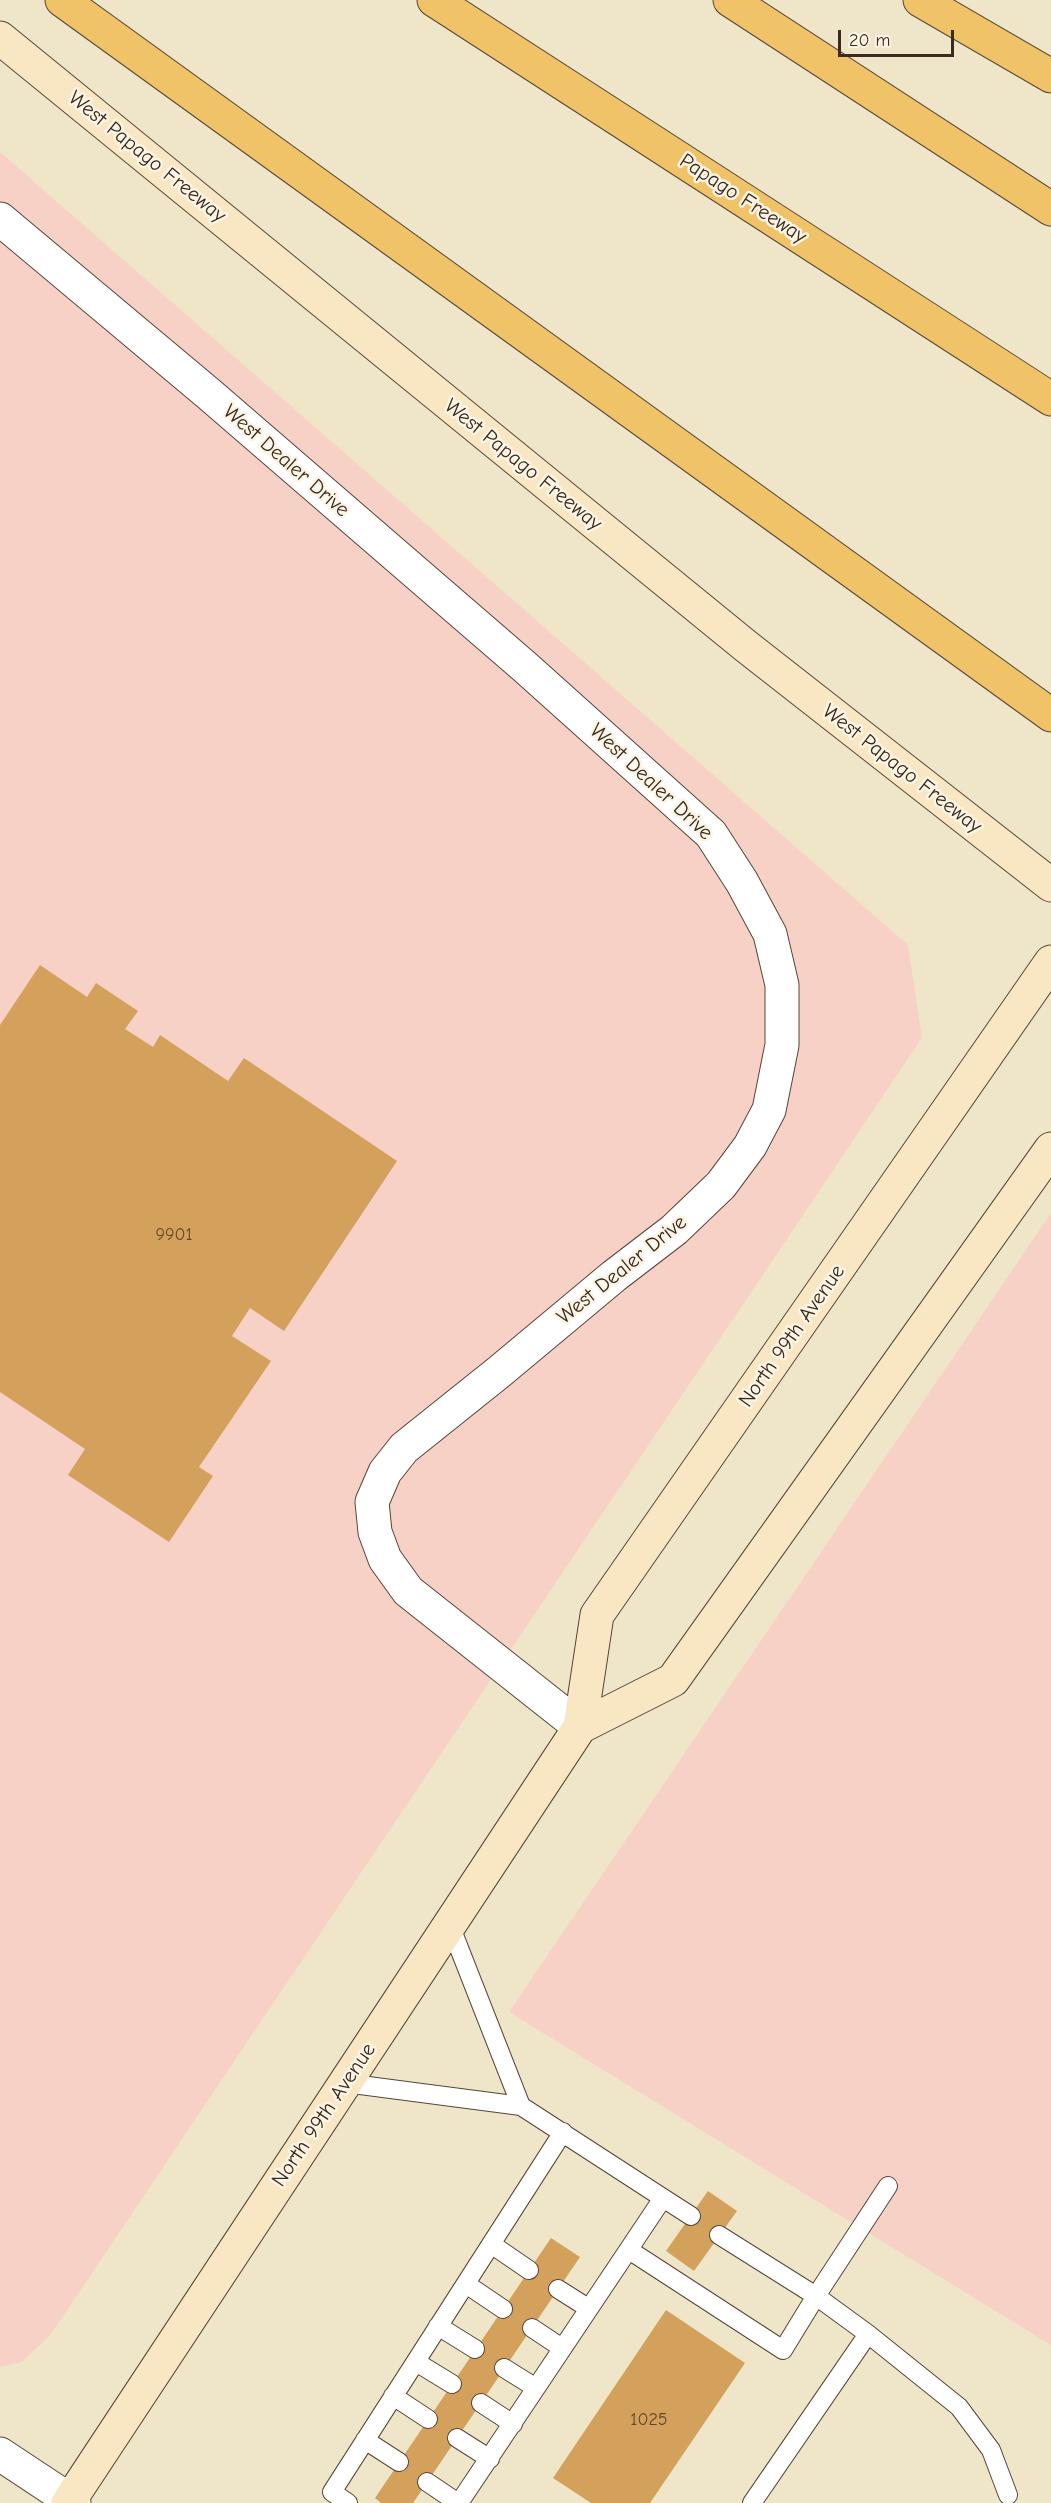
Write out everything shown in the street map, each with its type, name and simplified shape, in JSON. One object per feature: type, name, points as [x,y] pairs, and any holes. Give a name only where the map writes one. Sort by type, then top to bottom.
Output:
[{"type":"highway","points":[[62,0],[1051,714]]},
{"type":"highway","name":"Papago Freeway","points":[[434,0],[1051,399]]},
{"type":"highway","points":[[730,0],[1051,209]]},
{"type":"highway","points":[[921,0],[1051,76]]},
{"type":"main road","name":"West Papago Freeway","points":[[0,38],[747,647],[1051,885]]},
{"type":"main road","name":"North 99th Avenue","points":[[70,2502],[580,1727],[597,1614],[1051,962]]},
{"type":"main road","name":"North 99th Avenue","points":[[580,1727],[673,1680],[1051,1149]]},
{"type":"street","name":"West Dealer Drive","points":[[0,219],[209,394],[525,667],[711,834],[742,882],[770,934],[782,985],[782,1045],[769,1110],[750,1146],[722,1185],[674,1230],[614,1276],[404,1448],[385,1472],[372,1502],[375,1532],[385,1559],[408,1591],[580,1727]]},
{"type":"street","points":[[0,2454],[70,2502]]},
{"type":"lane","points":[[450,1925],[521,2106]]},
{"type":"lane","points":[[345,2083],[521,2106],[691,2216]]},
{"type":"lane","points":[[348,2503],[332,2492],[564,2132]]},
{"type":"lane","points":[[629,2250],[783,2350],[888,2186]]},
{"type":"lane","points":[[427,2482],[458,2503],[490,2459],[663,2198]]},
{"type":"lane","points":[[719,2235],[816,2296],[868,2334],[959,2407],[991,2450],[1008,2495]]},
{"type":"lane","points":[[491,2244],[529,2270]]},
{"type":"lane","points":[[466,2284],[503,2309]]},
{"type":"lane","points":[[558,2289],[588,2308]]},
{"type":"lane","points":[[438,2326],[475,2349]]},
{"type":"lane","points":[[532,2328],[562,2348]]},
{"type":"lane","points":[[752,2503],[868,2334]]},
{"type":"lane","points":[[416,2362],[452,2384]]},
{"type":"lane","points":[[504,2368],[536,2388]]},
{"type":"lane","points":[[393,2396],[428,2419]]},
{"type":"lane","points":[[481,2403],[513,2424]]},
{"type":"lane","points":[[458,2438],[490,2459]]},
{"type":"lane","points":[[365,2440],[399,2462]]},
{"type":"shaded area","points":[[0,152],[908,945],[922,1038],[51,2334],[22,2362],[0,2367]]},
{"type":"shaded area","points":[[1051,1213],[1051,2345],[509,2012]]},
{"type":"building","points":[[40,965],[87,997],[96,983],[138,1011],[125,1029],[153,1047],[160,1035],[228,1081],[244,1058],[397,1161],[284,1331],[250,1308],[232,1336],[271,1361],[199,1467],[213,1476],[169,1542],[68,1475],[85,1449],[0,1392],[0,1025]]},
{"type":"building","points":[[708,2191],[737,2211],[694,2271],[666,2251]]},
{"type":"building","points":[[551,2238],[580,2257],[413,2503],[381,2503],[375,2498]]},
{"type":"building","points":[[666,2310],[745,2363],[650,2503],[591,2503],[553,2478]]}]
